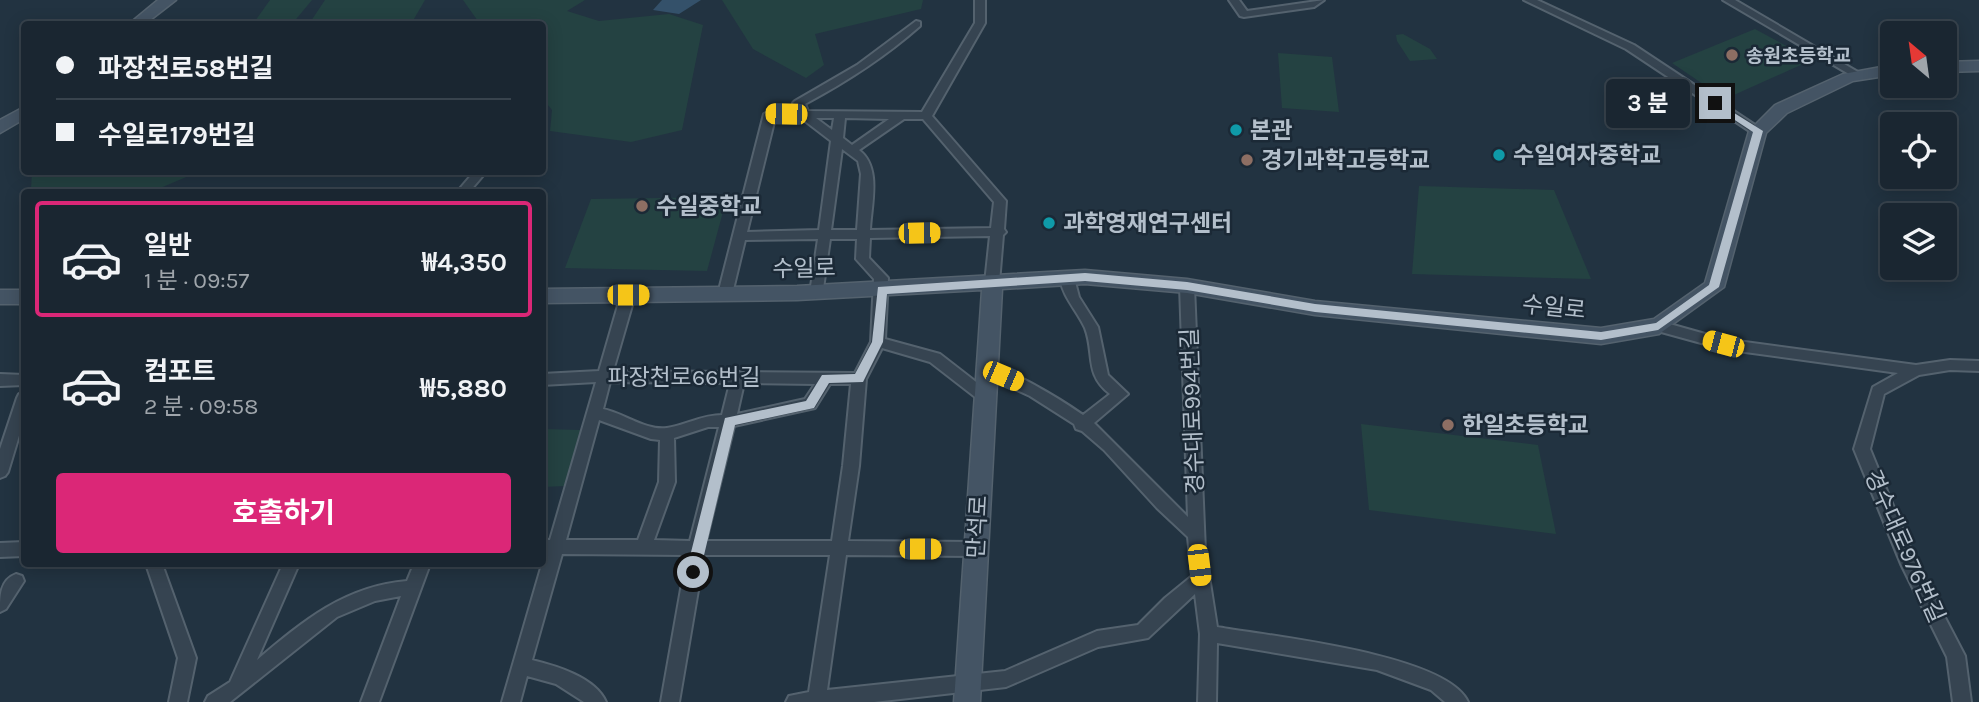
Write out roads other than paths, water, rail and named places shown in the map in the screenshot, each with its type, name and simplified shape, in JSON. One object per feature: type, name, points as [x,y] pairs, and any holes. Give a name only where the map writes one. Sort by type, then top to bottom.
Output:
[{"type":"street","points":[[140,21],[168,0]]},
{"type":"street","points":[[926,116],[980,23],[980,0]]},
{"type":"street","points":[[1234,0],[1244,14],[1314,4],[1319,0]]},
{"type":"street","points":[[1530,0],[1630,47],[1758,131],[1781,109],[1840,80],[1880,72]]},
{"type":"street","points":[[1728,0],[1858,75]]},
{"type":"street","points":[[816,700],[851,466],[859,379],[878,342],[882,290],[881,278],[862,259],[867,174],[863,159],[803,114],[799,103],[834,85],[890,48],[916,24]]},
{"type":"street","points":[[1957,67],[1979,66]]},
{"type":"street","points":[[0,128],[21,114]]},
{"type":"street","points":[[726,294],[770,114],[926,116],[1000,201],[1000,232],[992,284]]},
{"type":"street","points":[[817,293],[840,115]]},
{"type":"street","points":[[852,150],[902,115]]},
{"type":"street","name":"수일로","points":[[546,296],[817,293],[1067,278],[1187,286],[1315,308],[1601,336],[1658,326],[1714,287],[1758,131]]},
{"type":"street","points":[[466,189],[477,175]]},
{"type":"street","points":[[740,236],[1000,232]]},
{"type":"street","points":[[985,369],[1047,399],[1069,412],[1082,425],[1121,394],[1102,378],[1097,365],[1098,345],[1090,324],[1068,291],[1067,278]]},
{"type":"street","name":"만석로","points":[[967,693],[992,284]]},
{"type":"street","name":"경수대로994번길","points":[[1187,286],[1197,535],[1200,580],[1209,634],[1207,702]]},
{"type":"street","points":[[628,295],[594,413],[550,547],[975,548]]},
{"type":"street","points":[[0,297],[21,297]]},
{"type":"street","points":[[1658,326],[1723,344],[1916,370],[1950,365],[1979,366]]},
{"type":"street","points":[[878,342],[935,358],[984,396]]},
{"type":"street","name":"경수대로976번길","points":[[1916,370],[1878,391],[1862,449],[1909,564],[1956,656],[1962,702]]},
{"type":"street","name":"파장천로66번길","points":[[546,380],[605,376],[859,379]]},
{"type":"street","points":[[670,702],[697,546],[739,376]]},
{"type":"street","name":"파장천로66번길","points":[[667,434],[709,421],[730,421],[810,404],[826,378]]},
{"type":"street","points":[[0,380],[21,380]]},
{"type":"street","points":[[0,472],[21,407]]},
{"type":"street","points":[[594,413],[614,417],[651,433],[667,434],[667,482],[644,546]]},
{"type":"street","name":"경수대로994번길","points":[[1082,425],[1108,445],[1173,516],[1197,535]]},
{"type":"street","points":[[0,550],[21,549]]},
{"type":"street","points":[[155,567],[170,620],[187,658],[177,702]]},
{"type":"street","points":[[232,696],[290,567]]},
{"type":"street","points":[[370,702],[421,567]]},
{"type":"street","points":[[512,702],[545,567]]},
{"type":"street","points":[[794,702],[967,693],[1097,639],[1142,632],[1171,603],[1200,580]]},
{"type":"street","points":[[0,604],[16,581]]},
{"type":"street","points":[[214,702],[232,696],[317,622],[373,593],[412,588]]},
{"type":"street","points":[[1209,634],[1377,662],[1437,684],[1459,702]]},
{"type":"street","points":[[522,666],[547,671],[585,689],[597,702]]},
{"type":"water","points":[[662,0],[701,0],[679,14],[653,10]]},
{"type":"place","name":"송원초등학교","points":[[1732,55]]},
{"type":"place","name":"본관","points":[[1236,130]]},
{"type":"place","name":"수일여자중학교","points":[[1499,155]]},
{"type":"place","name":"경기과학고등학교","points":[[1247,160]]},
{"type":"place","name":"수일중학교","points":[[642,206]]},
{"type":"place","name":"과학영재연구센터","points":[[1049,223]]},
{"type":"place","name":"한일초등학교","points":[[1448,425]]}]
